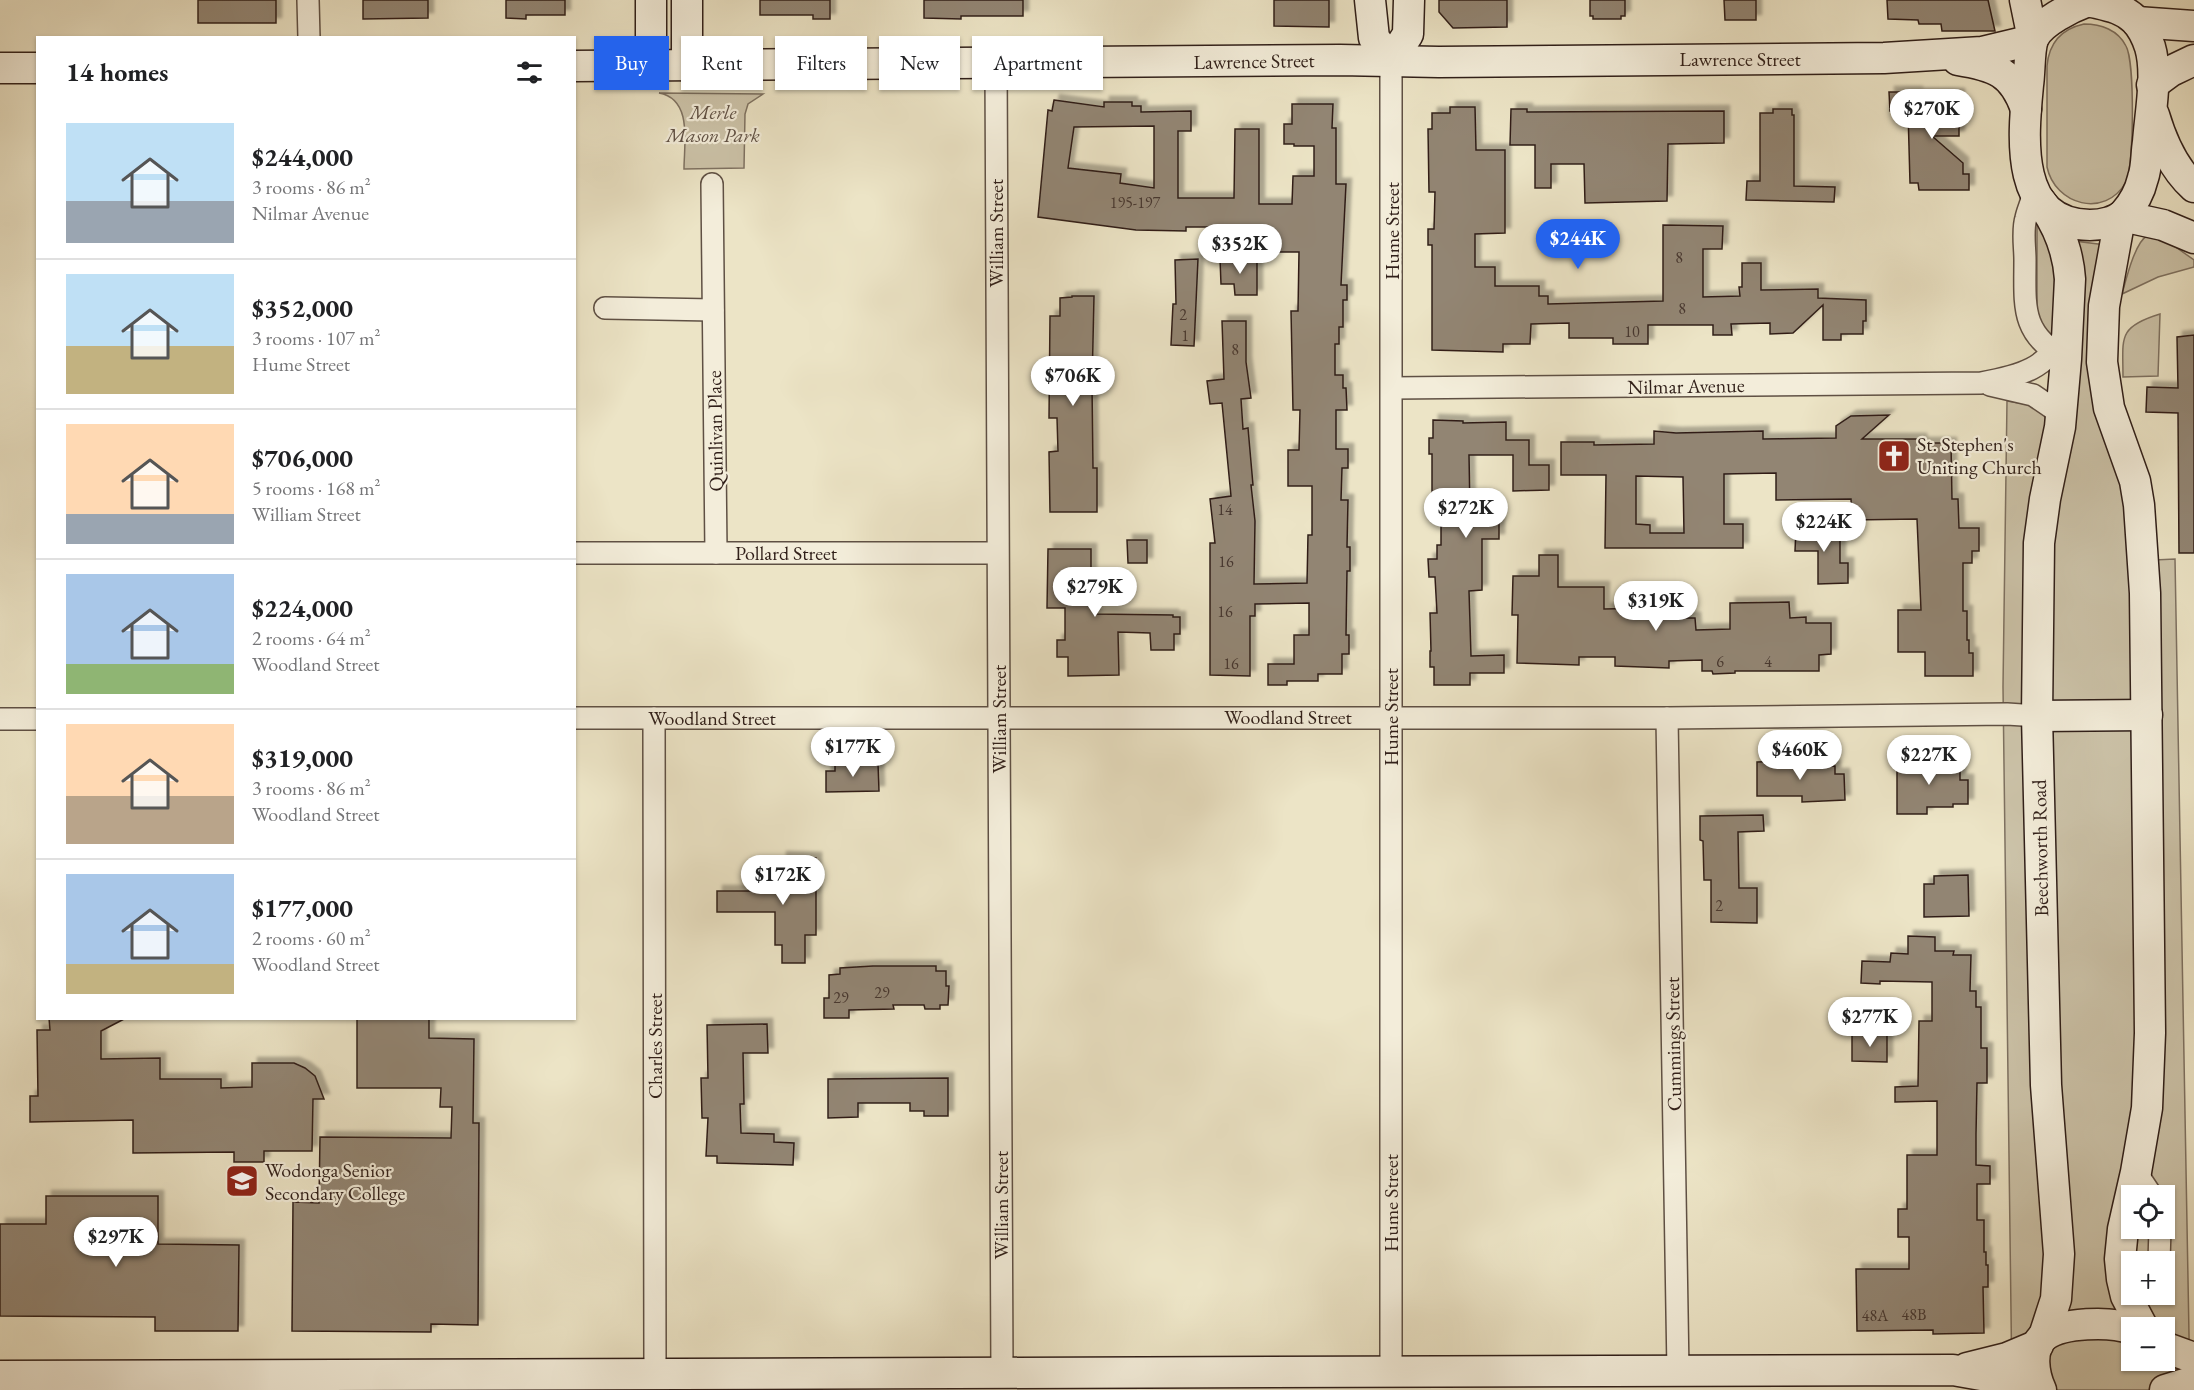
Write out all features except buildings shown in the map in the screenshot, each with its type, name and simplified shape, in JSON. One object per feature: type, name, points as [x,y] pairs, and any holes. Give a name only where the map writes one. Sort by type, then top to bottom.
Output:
[{"type":"main road","points":[[651,0],[651,36]]},
{"type":"main road","points":[[687,0],[687,36]]},
{"type":"main road","points":[[1370,0],[1374,38],[1391,61],[1408,34],[1409,0]]},
{"type":"main road","points":[[2025,0],[2033,40],[2026,109],[2026,165],[2037,196],[2061,219],[2079,224],[2100,224],[2121,217],[2163,225],[2194,238]]},
{"type":"main road","points":[[2033,40],[2053,19],[2076,5],[2089,1],[2194,26]]},
{"type":"main road","points":[[2136,14],[2150,46],[2152,94],[2143,180],[2135,198],[2121,217],[2104,306],[2102,362],[2109,408],[2134,481],[2139,505],[2145,593],[2150,1066],[2144,1184],[2123,1229],[2120,1259],[2124,1287],[2139,1317]]},
{"type":"main road","name":"Lawrence Street","points":[[1103,62],[1439,62],[1933,56],[1994,50],[2033,40]]},
{"type":"main road","name":"Lawrence Street","points":[[1933,56],[1978,64],[2003,74],[2018,87],[2026,109]]},
{"type":"main road","points":[[2194,60],[2170,70],[2152,94],[2159,130],[2171,159],[2194,187]]},
{"type":"main road","name":"Lawrence Street","points":[[763,65],[972,63]]},
{"type":"main road","name":"Lawrence Street","points":[[576,66],[594,66]]},
{"type":"main road","points":[[0,68],[36,68]]},
{"type":"main road","name":"Beechworth Road","points":[[2037,196],[2056,225],[2069,268],[2061,414],[2039,543],[2037,716],[2046,1085],[2059,1254],[2055,1299],[2041,1341],[2035,1370],[2039,1390]]},
{"type":"main road","points":[[2037,716],[2147,715]]},
{"type":"main road","points":[[1953,1370],[2007,1358],[2057,1330],[2089,1324],[2121,1322]]},
{"type":"main road","points":[[2175,1351],[2194,1358]]},
{"type":"main road","points":[[0,1376],[41,1383],[669,1380],[973,1382],[1002,1374],[1270,1381],[1391,1373],[1642,1381],[1678,1371],[1953,1370],[2004,1379],[2039,1390]]},
{"type":"main road","points":[[2160,1390],[2163,1371]]},
{"type":"main road","points":[[2165,1390],[2194,1381]]},
{"type":"street","points":[[308,0],[309,36]]},
{"type":"street","name":"Hume Street","points":[[1391,61],[1391,1373]]},
{"type":"street","name":"William Street","points":[[996,90],[1002,1374]]},
{"type":"street","name":"Quinlivan Place","points":[[712,184],[716,553]]},
{"type":"street","points":[[2037,196],[2025,219],[2026,312],[2034,333],[2063,347]]},
{"type":"street","points":[[605,308],[713,309]]},
{"type":"street","name":"Nilmar Avenue","points":[[1392,388],[1981,383],[2013,377],[2029,371],[2063,347]]},
{"type":"street","name":"Nilmar Avenue","points":[[1981,383],[2027,393],[2061,414]]},
{"type":"street","name":"Pollard Street","points":[[576,553],[998,554]]},
{"type":"street","name":"Woodland Street","points":[[576,718],[1667,717],[2007,714],[2037,716]]},
{"type":"street","name":"Cummings Street","points":[[1667,717],[1678,1371]]},
{"type":"street","name":"Charles Street","points":[[654,718],[669,1380]]},
{"type":"street","points":[[0,719],[36,719]]},
{"type":"green space","points":[[2084,24],[2108,29],[2123,40],[2129,56],[2131,72],[2132,137],[2129,173],[2126,182],[2117,194],[2106,201],[2094,204],[2082,203],[2060,191],[2047,167],[2047,66],[2050,50],[2063,33]]},
{"type":"green space","name":"Merle Mason Park","points":[[659,93],[763,94],[748,104],[745,114],[744,168],[684,169],[685,136],[682,113],[670,97]]},
{"type":"green space","points":[[2037,223],[2050,249],[2055,278],[2052,338],[2041,326],[2037,310]]},
{"type":"green space","points":[[2147,236],[2170,243],[2194,260],[2194,267],[2158,277],[2122,294],[2135,253]]},
{"type":"green space","points":[[2074,241],[2106,245],[2121,472],[2133,561],[2175,559],[2190,1390],[2012,1390],[2003,687],[2007,401],[2073,412]]},
{"type":"green space","points":[[2160,314],[2158,376],[2123,377],[2123,343],[2129,329]]},
{"type":"place","name":"St. Stephen's Uniting Church","points":[[1894,456]]},
{"type":"place","name":"Wodonga Senior Secondary College","points":[[242,1181]]}]
